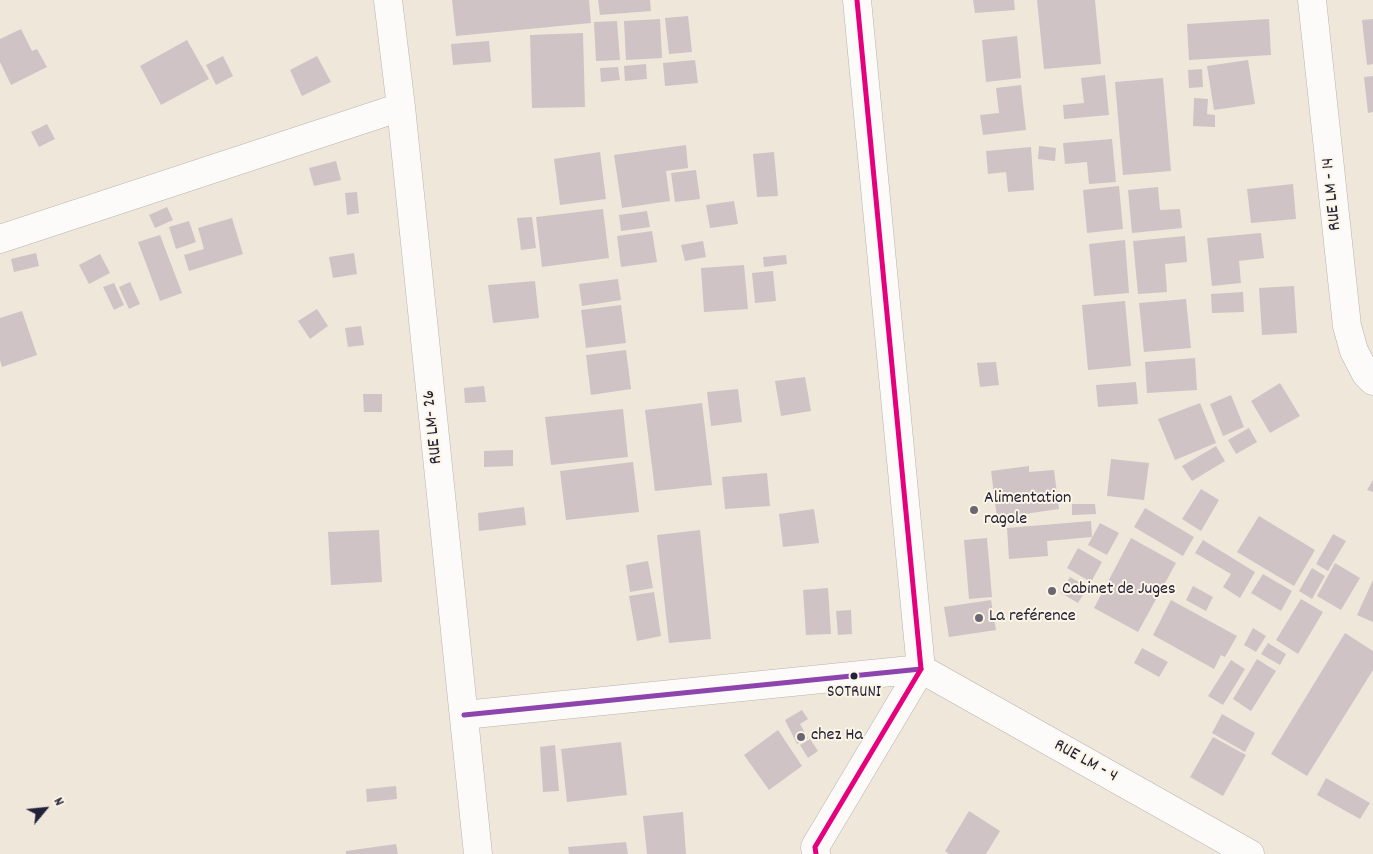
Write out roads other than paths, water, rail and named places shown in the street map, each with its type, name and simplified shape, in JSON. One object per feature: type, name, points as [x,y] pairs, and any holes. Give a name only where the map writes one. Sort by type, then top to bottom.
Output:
[{"type":"street","name":"RUE LM- 26","points":[[388,0],[401,106],[478,854]]},
{"type":"street","points":[[816,854],[815,847],[921,669],[857,0]]},
{"type":"street","name":"RUE LM - 14","points":[[1312,0],[1347,326],[1354,351],[1366,374],[1373,381]]},
{"type":"street","points":[[0,239],[401,106]]},
{"type":"street","points":[[464,714],[921,669]]},
{"type":"street","name":"RUE LM - 4","points":[[921,669],[1250,854]]},
{"type":"place","name":"Alimentation ragole","points":[[974,510]]},
{"type":"place","name":"Cabinet de Juges","points":[[1052,591]]},
{"type":"place","name":"La reférence","points":[[979,618]]},
{"type":"place","name":"SOTRUNI","points":[[854,676]]},
{"type":"place","name":"chez Ha","points":[[801,737]]}]
